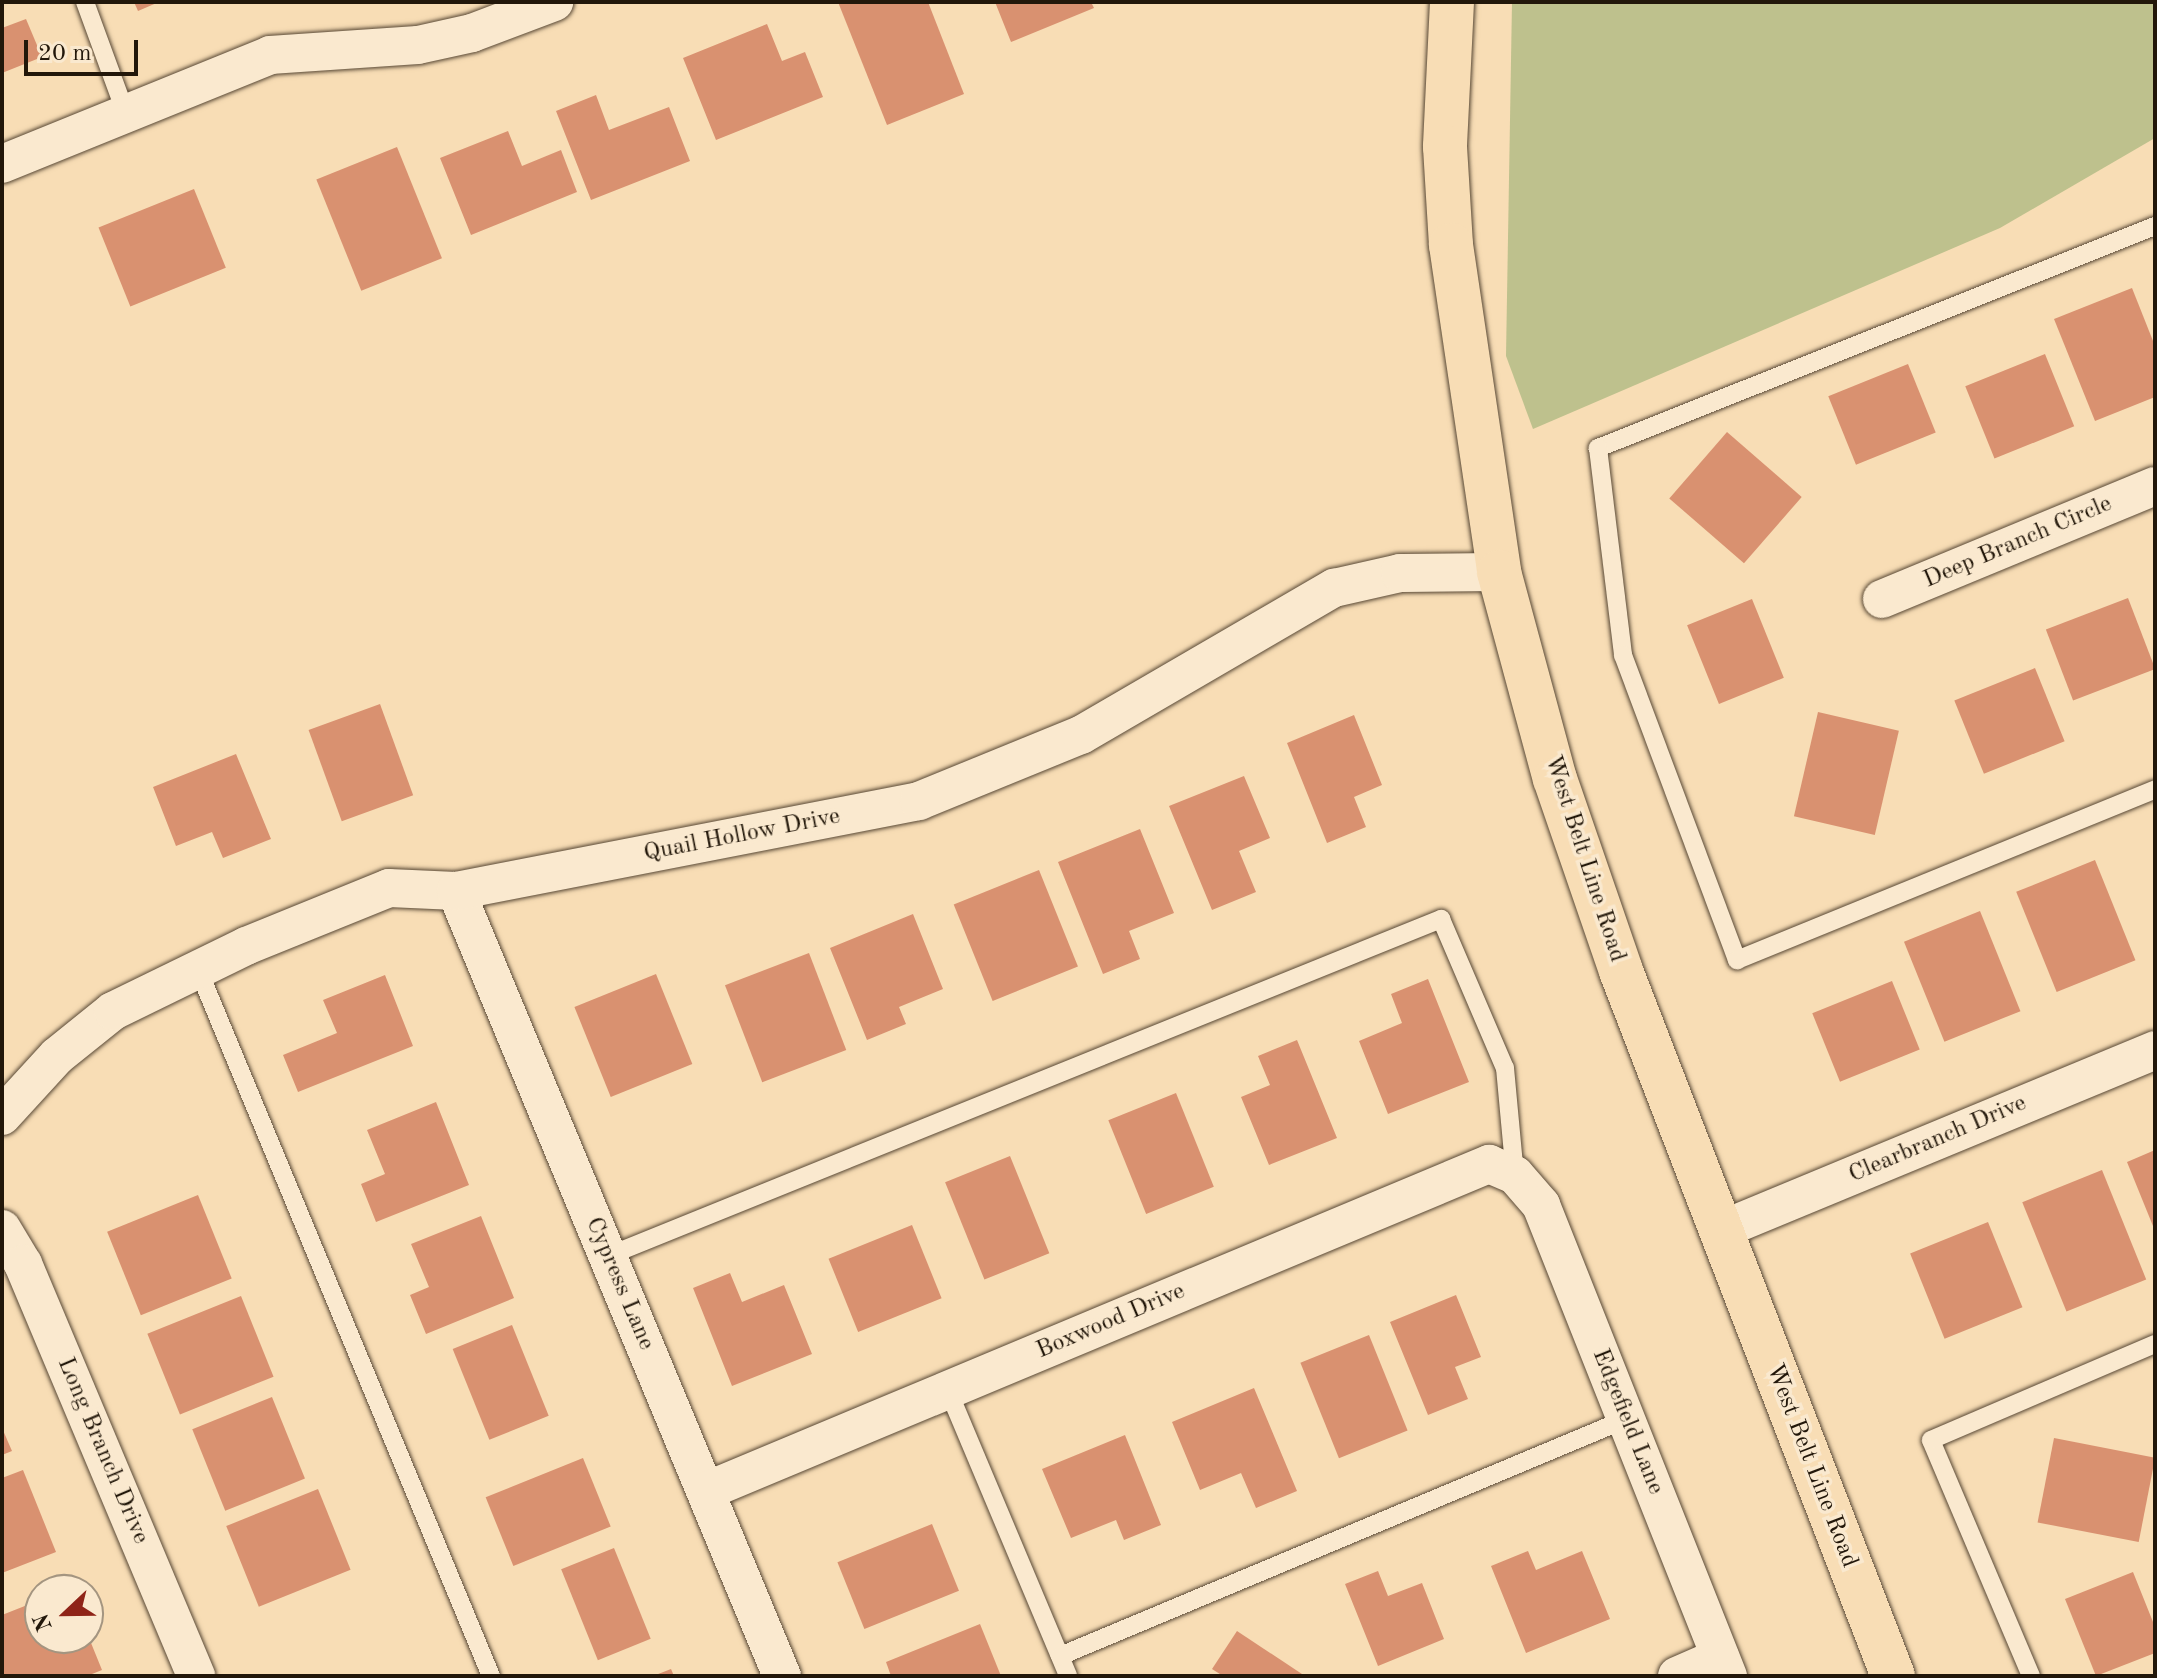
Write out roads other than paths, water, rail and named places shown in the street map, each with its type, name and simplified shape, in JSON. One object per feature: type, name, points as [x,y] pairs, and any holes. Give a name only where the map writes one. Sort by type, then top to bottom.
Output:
[{"type":"main road","name":"West Belt Line Road","points":[[1452,2],[1445,147],[1451,245],[1499,572],[1555,779],[1621,971],[1893,1676]]},
{"type":"street","points":[[2,164],[270,55],[418,45],[472,33],[554,2]]},
{"type":"street","name":"Deep Branch Circle","points":[[1882,599],[2155,486]]},
{"type":"street","name":"Quail Hollow Drive","points":[[2,1116],[57,1056],[113,1011],[198,969],[389,888],[456,891],[919,801],[1081,735],[1334,588],[1400,573],[1499,572]]},
{"type":"street","name":"Cypress Lane","points":[[456,891],[782,1676]]},
{"type":"street","name":"Clearbranch Drive","points":[[1721,1230],[2155,1050]]},
{"type":"street","name":"Boxwood Drive","points":[[706,1491],[1489,1164],[1515,1175]]},
{"type":"street","name":"Edgefield Lane","points":[[1515,1175],[1541,1205],[1724,1666]]},
{"type":"street","name":"Long Branch Drive","points":[[2,1229],[23,1264],[196,1676]]},
{"type":"street","points":[[1677,1676],[1724,1666]]},
{"type":"lane","points":[[85,2],[126,114]]},
{"type":"lane","points":[[2155,226],[1598,448],[1623,655],[1737,960],[2155,789]]},
{"type":"lane","points":[[608,1256],[1441,919],[1505,1068],[1515,1175]]},
{"type":"lane","points":[[198,969],[491,1676]]},
{"type":"lane","points":[[2031,1676],[1931,1440],[2155,1344]]},
{"type":"lane","points":[[948,1390],[1068,1676]]},
{"type":"lane","points":[[1060,1656],[1626,1419]]}]
